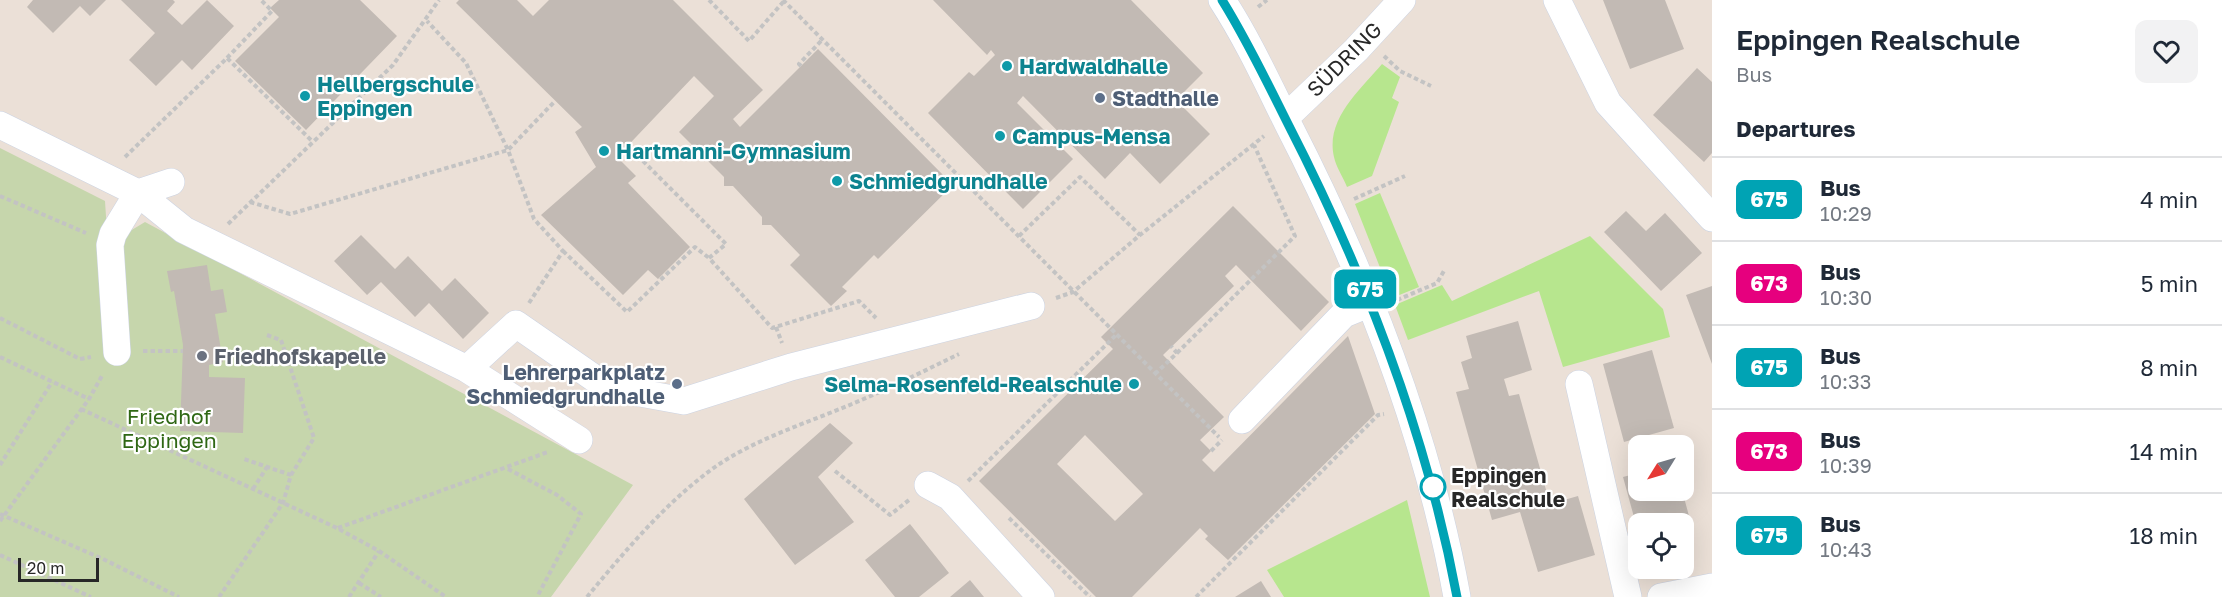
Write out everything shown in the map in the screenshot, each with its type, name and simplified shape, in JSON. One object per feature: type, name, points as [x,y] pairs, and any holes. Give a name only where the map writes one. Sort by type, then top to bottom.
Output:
[{"type":"street","points":[[1222,0],[1244,34],[1332,208],[1373,306],[1410,408],[1444,528],[1457,597]]},
{"type":"street","name":"SÜDRING","points":[[1285,118],[1402,0]]},
{"type":"street","points":[[1557,0],[1608,103],[1712,218]]},
{"type":"street","points":[[0,125],[138,193],[184,230],[208,243],[467,369],[579,440]]},
{"type":"street","points":[[117,352],[110,245],[113,234],[138,193],[171,182]]},
{"type":"street","points":[[467,369],[516,324],[607,387],[684,401],[791,367],[1031,306]]},
{"type":"street","points":[[1242,420],[1344,314],[1373,306]]},
{"type":"street","points":[[1579,384],[1628,597]]},
{"type":"street","points":[[949,487],[1041,597]]},
{"type":"street","points":[[1661,597],[1712,587]]},
{"type":"path","points":[[105,176],[227,58],[272,10],[261,0]]},
{"type":"path","points":[[208,243],[393,65],[427,21],[439,0]]},
{"type":"path","points":[[709,0],[749,40],[783,1],[1222,440]]},
{"type":"path","points":[[427,21],[466,63],[508,150],[534,219],[627,312],[695,247],[710,258],[772,328],[859,301],[880,322]]},
{"type":"path","points":[[1366,38],[1400,71],[1431,86]]},
{"type":"path","points":[[801,66],[799,64],[822,40]]},
{"type":"path","points":[[227,58],[313,142]]},
{"type":"path","points":[[250,202],[291,214],[508,150],[555,101]]},
{"type":"path","points":[[1074,292],[1140,235],[1285,118]]},
{"type":"path","points":[[627,145],[726,244],[710,258]]},
{"type":"path","points":[[1155,374],[1295,236],[1254,145]]},
{"type":"path","points":[[1332,208],[1406,176]]},
{"type":"path","points":[[1019,236],[1080,177],[1140,235]]},
{"type":"path","points":[[0,196],[76,227],[110,245]]},
{"type":"path","points":[[516,324],[563,250]]},
{"type":"path","points":[[1373,306],[1437,283],[1446,269]]},
{"type":"path","points":[[0,318],[80,359],[117,352],[183,351]]},
{"type":"path","points":[[219,597],[283,502],[291,474],[314,438],[281,340],[267,335]]},
{"type":"path","points":[[836,471],[890,515],[949,487],[1116,335]]},
{"type":"path","points":[[1171,346],[1177,353]]},
{"type":"path","points":[[587,597],[625,551],[679,498],[716,466],[784,431],[854,403],[966,351]]},
{"type":"path","points":[[0,521],[2,515],[89,399],[117,352]]},
{"type":"path","points":[[0,357],[89,399]]},
{"type":"path","points":[[0,465],[52,381]]},
{"type":"path","points":[[1196,597],[1378,415],[1410,408]]},
{"type":"path","points":[[81,409],[337,528],[379,551],[446,597]]},
{"type":"path","points":[[1211,451],[1242,420]]},
{"type":"path","points":[[337,528],[507,469],[579,440]]},
{"type":"path","points":[[244,459],[291,474]]},
{"type":"path","points":[[254,489],[267,467]]},
{"type":"path","points":[[507,469],[557,495],[581,514],[537,597]]},
{"type":"path","points":[[949,487],[977,488]]},
{"type":"path","points":[[1002,511],[1090,597]]},
{"type":"path","points":[[2,515],[103,559],[179,597]]},
{"type":"path","points":[[349,597],[379,551]]},
{"type":"path","points":[[0,555],[91,597]]},
{"type":"path","points":[[359,583],[381,597]]},
{"type":"green space","points":[[1382,64],[1400,77],[1392,98],[1399,102],[1372,176],[1347,187],[1334,157],[1335,130],[1340,117],[1355,94]]},
{"type":"green space","name":"Friedhof Eppingen","points":[[0,148],[105,201],[107,232],[120,237],[145,222],[633,485],[551,597],[0,597]]},
{"type":"green space","points":[[1380,193],[1419,287],[1392,298],[1355,204]]},
{"type":"green space","points":[[1590,236],[1663,309],[1670,337],[1563,367],[1539,291],[1408,340],[1395,305],[1442,285],[1452,301]]},
{"type":"green space","points":[[1407,500],[1430,597],[1284,597],[1267,570]]},
{"type":"building","points":[[33,0],[106,0],[90,16],[80,6],[53,33],[27,7]]},
{"type":"building","points":[[121,0],[173,0],[175,2],[167,11],[182,25],[207,0],[234,26],[192,70],[182,60],[156,86],[129,60],[155,33]]},
{"type":"building","name":"Hellbergschule Eppingen","points":[[279,0],[360,0],[397,36],[306,130],[235,61],[279,17],[270,8]]},
{"type":"building","points":[[459,0],[517,0],[533,16],[549,0],[673,0],[763,90],[733,119],[740,127],[818,49],[953,185],[878,259],[874,255],[842,287],[847,291],[831,306],[790,265],[800,255],[771,225],[762,225],[762,217],[733,186],[724,186],[724,177],[679,132],[714,96],[694,76],[617,157],[636,176],[628,183],[690,247],[658,279],[648,270],[623,295],[541,215],[596,167],[575,132],[582,127],[456,3]]},
{"type":"building","points":[[933,0],[1131,0],[1203,73],[1176,100],[1210,134],[1160,184],[1130,153],[1105,179],[1023,96],[1017,103],[1073,159],[1023,209],[928,113],[969,72],[974,76],[995,55],[991,50],[987,55]]},
{"type":"building","points":[[1603,0],[1665,0],[1684,49],[1630,69]]},
{"type":"building","points":[[1697,68],[1712,82],[1712,153],[1704,162],[1653,115]]},
{"type":"building","name":"Selma-Rosenfeld-Realschule","points":[[1233,206],[1329,302],[1301,331],[1236,265],[1225,276],[1234,286],[1163,355],[1224,417],[1200,440],[1211,451],[1202,460],[1214,472],[1348,336],[1375,414],[1228,560],[1205,539],[1208,536],[1200,528],[1132,597],[1096,597],[979,481],[1113,349],[1101,337]],"holes":[[[1085,435],[1143,494],[1115,521],[1057,464]]]},
{"type":"building","points":[[1626,211],[1646,231],[1665,213],[1702,253],[1661,291],[1604,232]]},
{"type":"building","points":[[361,235],[395,269],[408,256],[442,291],[455,278],[489,313],[463,339],[429,303],[415,317],[381,282],[367,295],[334,261]]},
{"type":"building","name":"Friedhofskapelle","points":[[207,265],[211,291],[223,289],[227,312],[215,314],[223,362],[209,365],[209,377],[245,378],[243,433],[180,431],[183,345],[174,291],[171,292],[167,271]]},
{"type":"building","points":[[1712,286],[1712,364],[1686,295]]},
{"type":"building","points":[[1518,321],[1532,370],[1504,379],[1509,396],[1519,394],[1550,504],[1578,496],[1595,555],[1538,572],[1520,512],[1492,520],[1456,392],[1469,389],[1461,362],[1472,358],[1466,336]]},
{"type":"building","points":[[1652,350],[1674,428],[1649,435],[1628,435],[1628,441],[1624,442],[1603,364]]},
{"type":"building","points":[[830,423],[853,443],[818,477],[854,522],[795,565],[744,499]]},
{"type":"building","points":[[1628,476],[1628,495],[1623,477]]},
{"type":"building","points":[[1630,501],[1685,501],[1688,513],[1633,513]]},
{"type":"building","points":[[910,524],[949,573],[919,597],[895,597],[865,560]]},
{"type":"building","points":[[970,580],[984,597],[950,597]]},
{"type":"building","points":[[1261,581],[1271,597],[1235,597]]},
{"type":"bus line","name":"675","points":[[1222,0],[1244,34],[1332,208],[1374,309],[1410,408],[1444,528],[1457,597]]},
{"type":"place","name":"Hardwaldhalle","points":[[1007,66]]},
{"type":"place","name":"Hellbergschule Eppingen","points":[[305,96]]},
{"type":"place","name":"Stadthalle","points":[[1100,98]]},
{"type":"place","name":"Campus-Mensa","points":[[1000,136]]},
{"type":"place","name":"Hartmanni-Gymnasium","points":[[604,151]]},
{"type":"place","name":"Schmiedgrundhalle","points":[[837,181]]},
{"type":"place","name":"Friedhofskapelle","points":[[202,356]]},
{"type":"place","name":"Lehrerparkplatz Schmiedgrundhalle","points":[[677,384]]},
{"type":"place","name":"Selma-Rosenfeld-Realschule","points":[[1134,384]]},
{"type":"place","name":"Eppingen Realschule","points":[[1433,487]]}]
